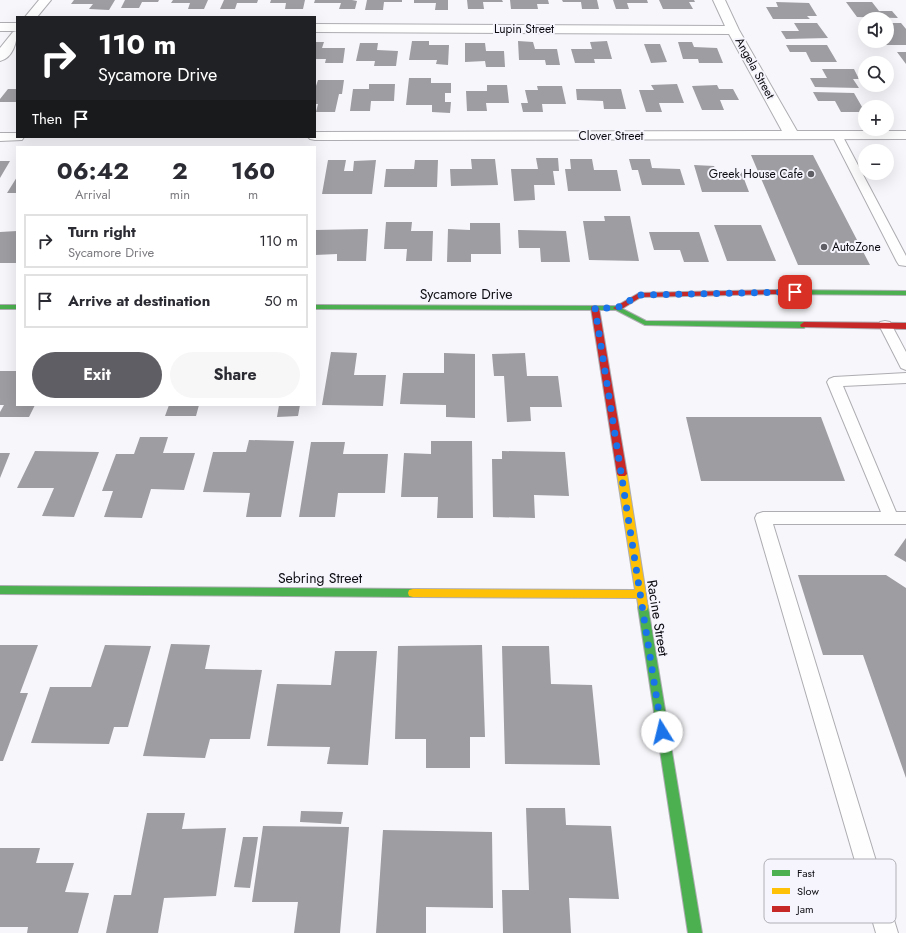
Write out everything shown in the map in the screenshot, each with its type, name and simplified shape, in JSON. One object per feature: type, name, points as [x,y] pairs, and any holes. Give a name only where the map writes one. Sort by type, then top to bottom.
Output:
[{"type":"street","points":[[32,16],[45,0]]},
{"type":"street","name":"Angela Street","points":[[719,0],[733,30],[792,135]]},
{"type":"street","points":[[0,27],[16,27]]},
{"type":"street","name":"Lupin Street","points":[[316,28],[733,30]]},
{"type":"street","points":[[0,57],[16,36]]},
{"type":"street","name":"Clover Street","points":[[316,136],[906,135]]},
{"type":"street","points":[[0,137],[16,137]]},
{"type":"street","points":[[617,308],[639,295],[763,292],[906,293]]},
{"type":"street","points":[[0,307],[16,307]]},
{"type":"street","name":"Sycamore Drive","points":[[316,307],[617,308],[645,323],[906,326]]},
{"type":"street","name":"Racine Street","points":[[595,308],[639,594],[695,933]]},
{"type":"street","name":"Sebring Street","points":[[0,590],[639,594]]},
{"type":"lane","points":[[837,135],[903,262],[906,262]]},
{"type":"lane","points":[[885,325],[906,365]]},
{"type":"lane","points":[[865,859],[763,518],[898,518],[834,382],[906,378]]},
{"type":"lane","points":[[884,923],[887,933]]},
{"type":"building","points":[[74,0],[115,0],[109,10],[89,9],[93,4],[71,4]]},
{"type":"building","points":[[125,0],[159,0],[158,2],[142,2],[139,8],[121,8]]},
{"type":"building","points":[[173,0],[208,0],[204,9],[188,9],[190,3],[171,3]]},
{"type":"building","points":[[224,0],[258,0],[257,3],[237,3],[235,9],[220,9]]},
{"type":"building","points":[[271,0],[305,0],[303,9],[285,9],[286,3],[270,3]]},
{"type":"building","points":[[315,0],[357,1],[355,9],[339,9],[341,3],[314,3]]},
{"type":"building","points":[[367,0],[402,0],[402,2],[384,2],[383,10],[365,10]]},
{"type":"building","points":[[414,0],[448,0],[448,10],[435,10],[436,3],[414,3]]},
{"type":"building","points":[[467,0],[502,0],[503,2],[483,2],[484,9],[468,9]]},
{"type":"building","points":[[510,0],[548,0],[549,4],[537,4],[538,9],[511,9]]},
{"type":"building","points":[[562,0],[597,0],[599,9],[582,9],[581,2],[563,2]]},
{"type":"building","points":[[613,0],[647,0],[648,3],[627,3],[629,9],[616,9]]},
{"type":"building","points":[[659,0],[694,0],[695,2],[689,2],[693,9],[663,9]]},
{"type":"building","points":[[776,2],[809,3],[817,16],[807,16],[810,19],[773,19],[766,7],[778,7]]},
{"type":"building","points":[[846,2],[872,2],[879,11],[893,12],[858,12],[857,17]]},
{"type":"building","points":[[794,23],[817,23],[828,38],[786,39],[781,31],[799,31]]},
{"type":"building","points":[[894,23],[901,23],[906,29],[906,45],[894,45]]},
{"type":"building","points":[[412,41],[429,41],[429,45],[449,45],[448,65],[436,64],[437,60],[409,60]]},
{"type":"building","points":[[518,41],[533,42],[535,49],[557,49],[560,65],[546,65],[545,60],[519,60]]},
{"type":"building","points":[[607,41],[612,59],[594,59],[595,63],[575,63],[571,49],[592,49],[590,42]]},
{"type":"building","points":[[316,42],[324,42],[322,48],[345,48],[343,63],[325,63],[326,59],[316,59]]},
{"type":"building","points":[[678,42],[692,42],[694,47],[717,48],[723,63],[699,63],[698,59],[683,59]]},
{"type":"building","points":[[360,43],[378,43],[377,50],[398,51],[396,66],[374,66],[375,61],[356,61]]},
{"type":"building","points":[[465,43],[485,43],[486,51],[504,51],[505,67],[486,67],[485,61],[465,62]]},
{"type":"building","points":[[644,44],[660,44],[667,62],[651,63]]},
{"type":"building","points":[[786,45],[827,45],[837,62],[811,62],[806,52],[790,52]]},
{"type":"building","points":[[897,52],[906,52],[906,64]]},
{"type":"building","points":[[822,69],[854,69],[858,79],[853,79],[858,88],[815,87],[810,78],[827,78]]},
{"type":"building","points":[[409,78],[431,78],[431,83],[451,83],[451,93],[445,93],[445,102],[451,102],[450,113],[432,112],[432,105],[406,105]]},
{"type":"building","points":[[318,80],[344,80],[342,94],[339,94],[335,112],[316,112],[318,104],[316,104],[316,86]]},
{"type":"building","points":[[369,84],[395,84],[394,101],[371,101],[370,111],[350,111],[353,89],[369,89]]},
{"type":"building","points":[[677,84],[684,103],[659,103],[662,112],[646,112],[639,90],[654,90],[651,85]]},
{"type":"building","points":[[487,85],[507,85],[509,103],[486,103],[487,111],[467,111],[466,91],[487,91]]},
{"type":"building","points":[[717,85],[719,89],[733,89],[739,100],[720,100],[724,110],[702,110],[692,86]]},
{"type":"building","points":[[537,86],[562,86],[566,104],[542,104],[543,112],[523,112],[521,103],[528,103],[525,90],[538,90]]},
{"type":"building","points":[[8,89],[16,89],[16,102],[0,102],[0,99]]},
{"type":"building","points":[[576,89],[621,89],[626,109],[604,109],[603,101],[577,100]]},
{"type":"building","points":[[813,92],[854,93],[858,100],[858,112],[841,112],[835,101],[818,101]]},
{"type":"building","points":[[751,155],[813,155],[870,265],[798,265]]},
{"type":"building","points":[[536,158],[558,158],[559,171],[553,171],[555,185],[534,185],[535,200],[514,201],[511,169],[538,169]]},
{"type":"building","points":[[471,159],[495,159],[498,185],[451,186],[450,169],[472,169]]},
{"type":"building","points":[[570,159],[592,159],[594,170],[617,170],[621,191],[568,191],[565,169],[571,169]]},
{"type":"building","points":[[629,159],[650,159],[652,168],[680,169],[685,185],[642,185],[638,170],[632,170]]},
{"type":"building","points":[[328,160],[346,160],[344,171],[353,171],[354,161],[376,160],[372,194],[322,194]]},
{"type":"building","points":[[415,160],[438,160],[437,187],[384,187],[386,169],[414,169]]},
{"type":"building","points":[[0,161],[10,161],[0,178]]},
{"type":"building","points":[[694,165],[714,166],[716,171],[741,171],[749,192],[702,192]]},
{"type":"building","points":[[16,179],[16,193],[7,193]]},
{"type":"building","points":[[604,216],[630,216],[639,261],[589,260],[583,221],[605,221]]},
{"type":"building","points":[[386,222],[412,222],[411,231],[433,231],[432,261],[406,261],[407,249],[384,249]]},
{"type":"building","points":[[470,223],[500,223],[501,254],[471,254],[471,262],[447,262],[448,229],[470,230]]},
{"type":"building","points":[[714,225],[761,225],[776,261],[727,261]]},
{"type":"building","points":[[368,229],[366,261],[337,261],[337,254],[316,255],[316,230]]},
{"type":"building","points":[[518,230],[566,231],[570,262],[541,262],[540,248],[519,248]]},
{"type":"building","points":[[16,231],[16,263],[0,263],[0,232]]},
{"type":"building","points":[[649,232],[699,232],[709,262],[684,262],[680,250],[654,250]]},
{"type":"building","points":[[331,352],[357,353],[354,375],[386,375],[383,406],[322,405]]},
{"type":"building","points":[[444,353],[475,354],[475,418],[446,417],[446,405],[400,404],[403,373],[444,373]]},
{"type":"building","points":[[525,353],[527,376],[558,376],[562,407],[530,407],[531,421],[507,422],[504,376],[494,376],[492,354]]},
{"type":"building","points":[[0,371],[16,371],[16,406],[34,406],[29,417],[0,417],[0,412],[4,405],[0,405]]},
{"type":"building","points":[[169,406],[199,406],[196,416],[165,416]]},
{"type":"building","points":[[279,406],[300,406],[298,416],[277,417]]},
{"type":"building","points":[[686,417],[821,417],[845,481],[701,481]]},
{"type":"building","points":[[140,437],[168,437],[163,453],[195,453],[184,490],[151,489],[142,518],[104,517],[113,491],[102,491],[116,454],[134,454]]},
{"type":"building","points":[[249,440],[294,441],[281,517],[246,517],[250,493],[203,492],[213,452],[246,452]]},
{"type":"building","points":[[431,441],[472,441],[473,518],[437,518],[438,497],[401,497],[404,453],[431,454]]},
{"type":"building","points":[[311,442],[345,442],[343,454],[388,454],[385,493],[338,493],[335,517],[299,517]]},
{"type":"building","points":[[35,451],[99,452],[74,517],[42,516],[54,488],[17,488]]},
{"type":"building","points":[[502,451],[565,452],[569,496],[534,495],[535,518],[493,517],[492,459],[502,459]]},
{"type":"building","points":[[0,453],[10,453],[0,478]]},
{"type":"building","points":[[906,538],[906,562],[894,555]]},
{"type":"building","points":[[798,575],[886,575],[906,588],[906,778],[863,655],[823,655]]},
{"type":"building","points":[[171,644],[210,645],[205,669],[262,670],[250,739],[210,739],[205,758],[143,756]]},
{"type":"building","points":[[0,645],[38,645],[20,693],[28,693],[3,761],[0,761]]},
{"type":"building","points":[[105,645],[151,646],[128,727],[114,727],[109,744],[31,743],[50,687],[91,687]]},
{"type":"building","points":[[482,645],[485,737],[470,737],[470,768],[426,768],[426,739],[395,739],[398,646]]},
{"type":"building","points":[[502,646],[549,646],[551,684],[592,685],[600,765],[505,764]]},
{"type":"building","points":[[335,651],[377,651],[368,765],[327,764],[330,747],[267,746],[277,684],[331,685]]},
{"type":"building","points":[[526,808],[565,808],[566,825],[611,826],[619,899],[569,898],[571,933],[503,933],[502,890],[529,890]]},
{"type":"building","points":[[301,811],[343,812],[341,824],[300,822]]},
{"type":"building","points":[[147,813],[185,813],[182,829],[226,828],[216,896],[164,898],[158,933],[106,933],[114,895],[131,895]]},
{"type":"building","points":[[263,826],[349,827],[340,933],[294,933],[298,902],[252,902]]},
{"type":"building","points":[[383,830],[492,832],[493,908],[426,907],[426,933],[376,933]]},
{"type":"building","points":[[243,837],[258,837],[250,888],[234,887]]},
{"type":"building","points":[[0,848],[40,848],[36,863],[74,863],[65,892],[89,893],[78,933],[27,933],[28,927],[0,927]]},
{"type":"traffic: fast","points":[[775,292],[906,293]]},
{"type":"traffic: fast","points":[[0,307],[16,307]]},
{"type":"traffic: fast","points":[[316,307],[617,308],[645,323],[804,325]]},
{"type":"traffic: fast","points":[[0,590],[413,593]]},
{"type":"traffic: fast","points":[[643,607],[695,933]]},
{"type":"traffic: slow","points":[[622,474],[643,607]]},
{"type":"traffic: slow","points":[[413,593],[639,594]]},
{"type":"traffic: jam","points":[[617,308],[639,295],[775,292]]},
{"type":"traffic: jam","points":[[595,308],[622,474]]},
{"type":"traffic: jam","points":[[804,325],[906,326]]},
{"type":"place","name":"Greek House Cafe","points":[[811,174]]},
{"type":"place","name":"AutoZone","points":[[824,247]]},
{"type":"route","points":[[662,732],[595,308],[617,308],[639,295],[795,292]]}]
